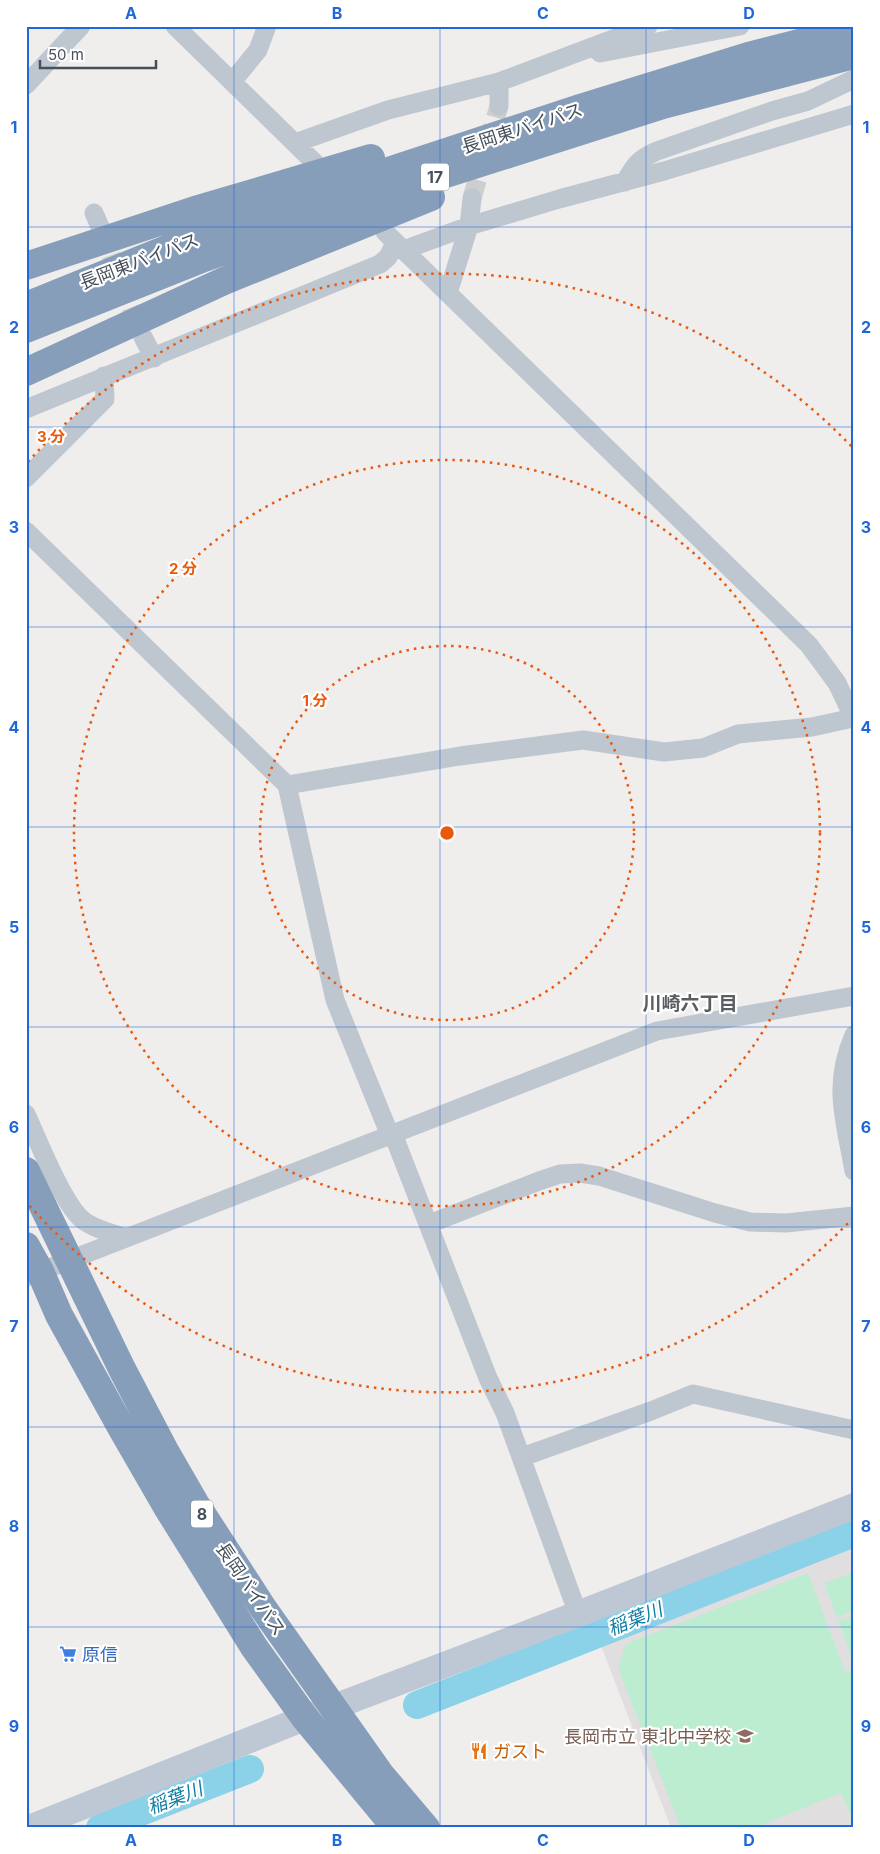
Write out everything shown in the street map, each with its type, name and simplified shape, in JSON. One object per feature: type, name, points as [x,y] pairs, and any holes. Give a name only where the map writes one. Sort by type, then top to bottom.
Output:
[{"type":"highway","name":"長岡東バイパス","points":[[26,306],[184,242],[352,183],[580,108],[748,56],[854,29]]},
{"type":"highway","name":"長岡東バイパス","points":[[26,329],[204,258],[316,217],[663,105],[854,55]]},
{"type":"highway","name":"17","points":[[26,266],[195,210],[496,122],[677,70],[748,56]]},
{"type":"highway","name":"17","points":[[26,372],[275,260],[663,105]]},
{"type":"highway","name":"長岡バイパス","points":[[26,1171],[122,1369],[195,1504],[263,1608],[334,1708],[382,1775],[426,1828]]},
{"type":"highway","name":"長岡バイパス","points":[[26,1246],[33,1274],[59,1315],[167,1507],[254,1647],[305,1718],[396,1828]]},
{"type":"street","points":[[26,85],[82,26]]},
{"type":"street","points":[[175,26],[316,164]]},
{"type":"street","points":[[232,82],[258,50],[268,26]]},
{"type":"street","points":[[295,143],[388,110],[499,82],[648,26]]},
{"type":"street","points":[[550,63],[740,26]]},
{"type":"street","points":[[625,182],[633,167],[641,158],[772,111],[808,101],[854,79]]},
{"type":"street","points":[[499,82],[499,106]]},
{"type":"street","points":[[26,409],[380,264],[388,257],[392,249],[404,250],[469,226],[854,114]]},
{"type":"street","points":[[448,293],[469,226],[472,198]]},
{"type":"street","points":[[287,785],[450,758],[583,740],[664,752],[704,748],[738,734],[812,727],[854,718],[837,683],[809,645],[385,232]]},
{"type":"street","points":[[143,337],[154,358]]},
{"type":"street","points":[[26,478],[105,399],[104,376]]},
{"type":"street","points":[[26,531],[287,785],[335,1000],[386,1128],[393,1134],[488,1378],[505,1413],[578,1614]]},
{"type":"street","points":[[33,1274],[657,1031],[854,996]]},
{"type":"street","points":[[854,1035],[848,1049],[841,1084],[841,1100],[854,1171]]},
{"type":"street","points":[[26,1114],[70,1206],[82,1220],[94,1227],[126,1238]]},
{"type":"street","points":[[429,1224],[539,1181],[560,1174],[580,1173],[599,1176],[706,1211],[750,1222],[786,1223],[854,1216]]},
{"type":"street","points":[[522,1458],[693,1394],[854,1430]]},
{"type":"street","points":[[29,1828],[305,1718],[854,1506]]},
{"type":"shaded area","name":"長岡市立 東北中学校","points":[[854,1545],[854,1828],[671,1828],[600,1643]]},
{"type":"green space","points":[[854,1572],[854,1611],[837,1617],[824,1583]]},
{"type":"green space","name":"長岡市立 東北中学校","points":[[808,1573],[845,1672],[854,1669],[854,1814],[851,1815],[841,1793],[753,1828],[681,1828],[618,1668],[626,1644]]},
{"type":"green space","points":[[854,1616],[854,1655],[851,1656],[838,1621]]},
{"type":"waterway","name":"稲葉川","points":[[417,1705],[854,1533]]},
{"type":"waterway","name":"稲葉川","points":[[100,1828],[250,1769]]},
{"type":"tunnel","points":[[472,198],[499,106]]},
{"type":"tunnel","points":[[101,229],[140,331]]},
{"type":"place","name":"原信","points":[[68,1654]]},
{"type":"place","name":"長岡市立 東北中学校","points":[[745,1736]]},
{"type":"place","name":"ガスト","points":[[479,1751]]},
{"type":"district","name":"川崎六丁目","points":[[690,1003]]}]
